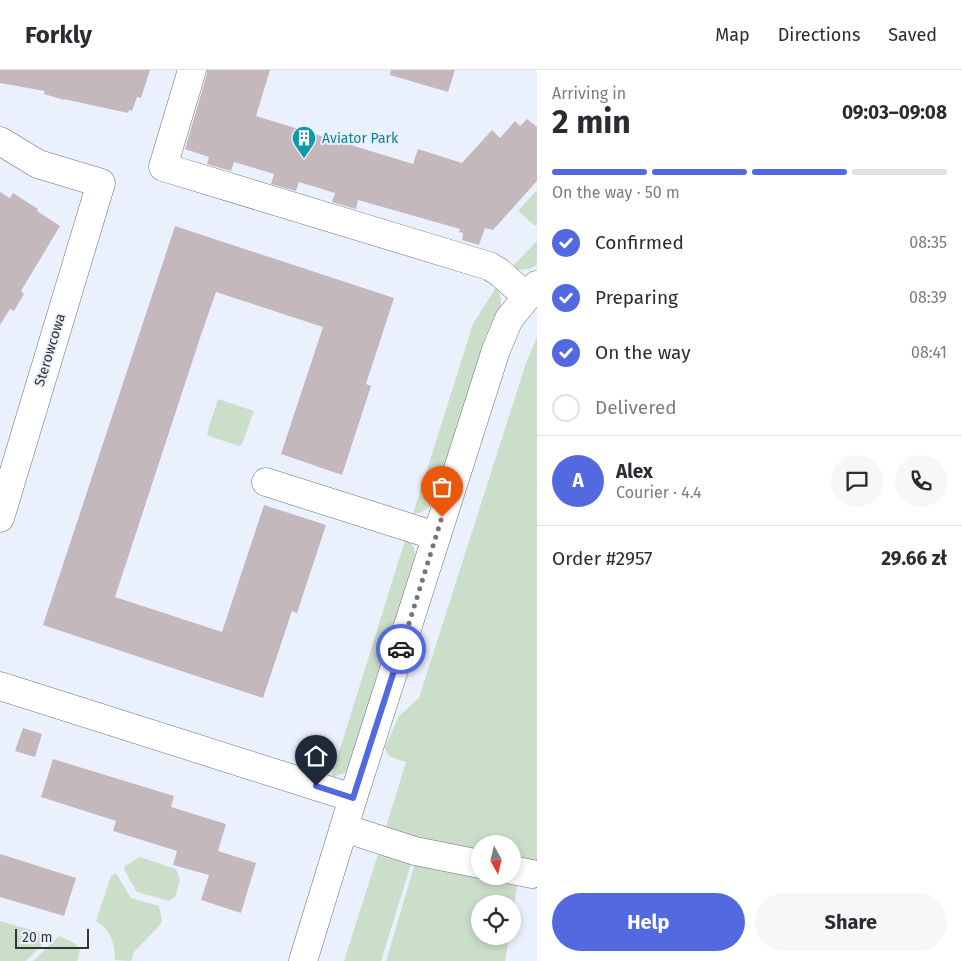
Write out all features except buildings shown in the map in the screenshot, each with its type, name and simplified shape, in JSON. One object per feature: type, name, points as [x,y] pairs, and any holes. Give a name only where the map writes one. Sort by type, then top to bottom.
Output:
[{"type":"street","points":[[192,70],[163,167],[489,266],[532,290],[509,319],[496,350],[303,961]]},
{"type":"street","name":"Sterowcowa","points":[[0,141],[38,164],[101,183],[0,518]]},
{"type":"street","points":[[266,482],[436,536]]},
{"type":"street","points":[[0,686],[353,798]]},
{"type":"street","points":[[344,828],[415,851],[471,862]]},
{"type":"green space","points":[[537,190],[537,224],[535,226],[518,211]]},
{"type":"green space","points":[[537,241],[537,264],[525,269],[511,268]]},
{"type":"green space","points":[[497,286],[501,299],[501,308],[485,338],[436,496],[427,508],[413,514],[473,324]]},
{"type":"green space","points":[[537,337],[537,868],[521,866],[521,835],[471,835],[471,856],[386,827],[406,762],[390,756],[385,747],[399,716],[419,698],[525,366]]},
{"type":"green space","points":[[218,399],[254,411],[242,444],[239,446],[209,436],[207,433]]},
{"type":"green space","points":[[406,537],[414,549],[414,564],[350,765],[344,773],[331,778]]},
{"type":"green space","points":[[379,851],[413,858],[381,961],[344,961]]},
{"type":"green space","points":[[140,857],[176,869],[180,880],[175,897],[169,901],[137,892],[124,869],[125,866]]},
{"type":"green space","points":[[416,860],[471,874],[471,885],[517,885],[516,895],[471,895],[471,945],[508,945],[505,961],[386,961]]},
{"type":"green space","points":[[116,873],[131,898],[159,906],[162,921],[134,952],[131,961],[115,960],[109,933],[96,921],[111,876]]},
{"type":"green space","points":[[0,921],[51,936],[26,961],[0,961]]},
{"type":"green space","points":[[59,936],[76,944],[80,951],[77,961],[33,961]]},
{"type":"way so far","points":[[401,649],[442,517]]},
{"type":"place","name":"Aviator Park","points":[[304,159]]},
{"type":"route","points":[[316,786],[353,798],[401,649]]}]
